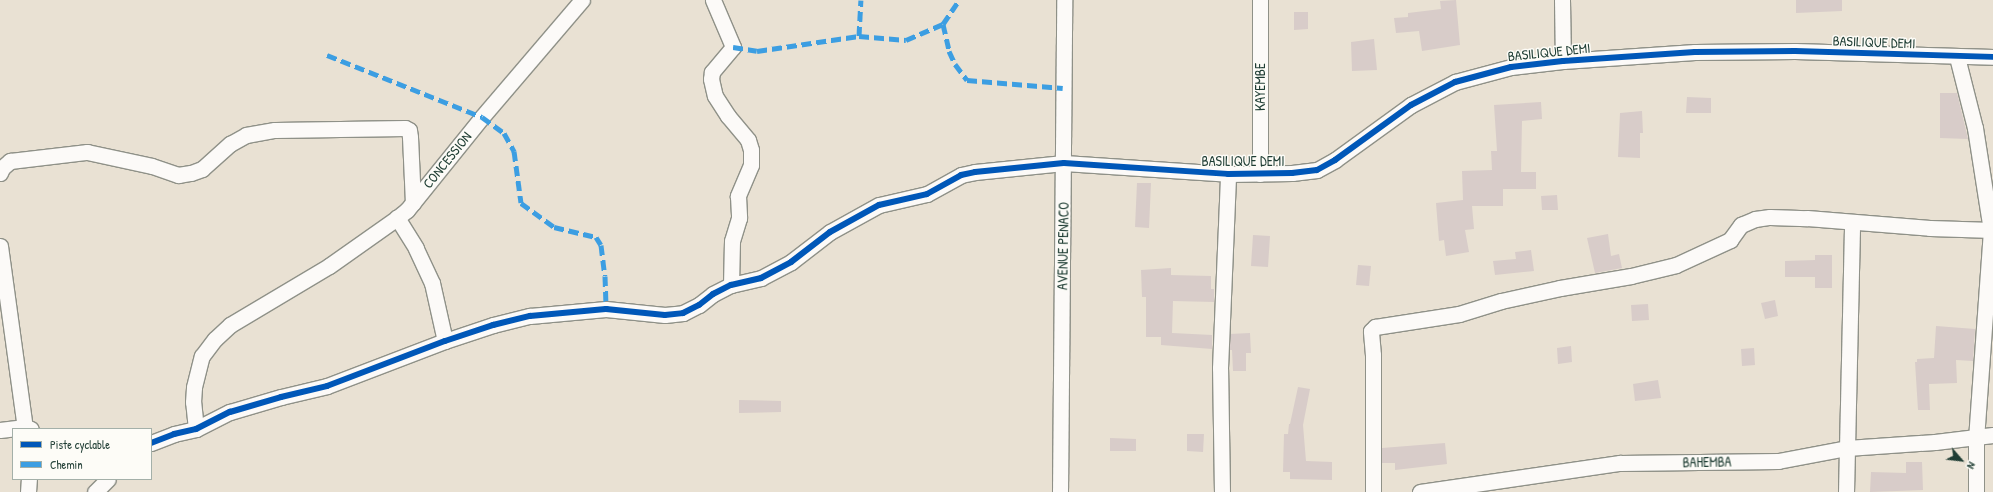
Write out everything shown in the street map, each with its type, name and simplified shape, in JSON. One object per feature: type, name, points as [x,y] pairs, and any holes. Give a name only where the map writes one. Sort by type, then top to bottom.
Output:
[{"type":"street","name":"CONCESSION","points":[[196,429],[193,402],[194,387],[202,356],[215,339],[230,325],[329,266],[398,218],[413,203],[482,117],[582,0]]},
{"type":"street","points":[[713,0],[733,47],[712,72],[711,79],[715,96],[728,116],[748,140],[751,150],[751,165],[738,196],[739,218],[732,241],[731,285]]},
{"type":"street","name":"AVENUE PENACO","points":[[1060,492],[1064,163],[1064,0]]},
{"type":"street","name":"KAYEMBE","points":[[1260,0],[1260,174]]},
{"type":"street","points":[[1562,0],[1563,61]]},
{"type":"street","name":"BASILIQUE DEMI","points":[[174,434],[196,429],[230,412],[280,397],[327,386],[445,341],[493,325],[530,316],[606,308],[665,314],[683,313],[699,305],[713,294],[731,285],[761,278],[791,262],[836,229],[879,205],[927,194],[961,176],[975,172],[1064,163],[1228,174],[1292,173],[1317,170],[1335,160],[1384,123],[1411,106],[1455,82],[1511,67],[1563,61],[1695,52],[1795,51],[1993,57]]},
{"type":"street","points":[[1957,57],[1975,128],[1992,230],[1976,438],[1976,492]]},
{"type":"street","points":[[0,173],[2,168],[10,161],[87,152],[152,166],[178,175],[191,173],[202,169],[230,144],[246,135],[275,130],[405,128],[409,130],[410,137],[413,203]]},
{"type":"street","points":[[1222,492],[1220,368],[1228,174]]},
{"type":"street","points":[[1373,492],[1372,328],[1459,314],[1516,298],[1631,276],[1676,265],[1730,240],[1741,225],[1755,219],[1770,217],[1807,218],[1930,228],[1992,230]]},
{"type":"street","points":[[398,218],[416,248],[432,283],[445,341]]},
{"type":"street","points":[[1846,492],[1852,222]]},
{"type":"street","points":[[0,246],[27,428]]},
{"type":"street","points":[[0,430],[12,429]]},
{"type":"street","points":[[152,432],[174,434]]},
{"type":"street","points":[[152,443],[174,434]]},
{"type":"street","name":"BAHEMBA","points":[[1420,492],[1500,486],[1620,463],[1778,461],[1847,448],[1976,438],[1993,435]]},
{"type":"street","points":[[28,492],[29,480]]},
{"type":"street","points":[[94,492],[107,480]]},
{"type":"building","points":[[1456,0],[1460,45],[1422,51],[1419,31],[1396,33],[1394,18],[1408,17],[1408,13],[1441,9],[1440,1]]},
{"type":"building","points":[[1796,0],[1842,0],[1842,11],[1796,13]]},
{"type":"building","points":[[1294,12],[1308,12],[1308,29],[1294,30]]},
{"type":"building","points":[[1374,39],[1377,70],[1352,71],[1351,42]]},
{"type":"building","points":[[1940,93],[1957,93],[1968,139],[1940,138]]},
{"type":"building","points":[[1687,97],[1711,98],[1711,113],[1686,113]]},
{"type":"building","points":[[1541,102],[1542,119],[1522,121],[1521,172],[1536,172],[1536,189],[1503,189],[1503,206],[1472,206],[1474,229],[1465,230],[1469,252],[1446,256],[1444,240],[1439,241],[1436,203],[1463,200],[1462,171],[1492,170],[1491,151],[1497,151],[1494,105]]},
{"type":"building","points":[[1642,111],[1643,133],[1640,133],[1640,158],[1618,157],[1620,113]]},
{"type":"building","points":[[1137,183],[1151,183],[1149,228],[1135,227]]},
{"type":"building","points":[[1557,195],[1558,210],[1542,210],[1541,196]]},
{"type":"building","points":[[1608,234],[1611,256],[1619,254],[1622,268],[1595,273],[1587,238]]},
{"type":"building","points":[[1253,235],[1270,236],[1268,267],[1251,266]]},
{"type":"building","points":[[1531,250],[1534,271],[1495,275],[1493,261],[1516,259],[1515,252]]},
{"type":"building","points":[[1815,255],[1832,255],[1832,288],[1815,288],[1815,277],[1785,277],[1785,261],[1815,260]]},
{"type":"building","points":[[1358,265],[1371,266],[1369,286],[1356,285]]},
{"type":"building","points":[[1171,268],[1171,275],[1211,276],[1211,289],[1214,289],[1214,302],[1173,301],[1172,333],[1212,335],[1212,349],[1161,345],[1161,337],[1146,337],[1146,297],[1142,297],[1141,270]]},
{"type":"building","points":[[1775,300],[1778,316],[1765,319],[1761,303]]},
{"type":"building","points":[[1648,304],[1649,320],[1632,321],[1631,305]]},
{"type":"building","points":[[1936,326],[1975,329],[1973,361],[1956,360],[1957,383],[1929,384],[1930,410],[1918,410],[1915,362],[1917,362],[1917,359],[1934,358]]},
{"type":"building","points":[[1250,333],[1251,353],[1246,353],[1246,371],[1233,371],[1232,350],[1230,350],[1230,334]]},
{"type":"building","points":[[1571,346],[1572,362],[1558,364],[1557,348]]},
{"type":"building","points":[[1754,348],[1755,365],[1742,366],[1741,349]]},
{"type":"building","points":[[1658,380],[1661,398],[1635,401],[1633,384]]},
{"type":"building","points":[[1298,387],[1310,389],[1303,425],[1306,461],[1332,462],[1332,480],[1290,479],[1290,472],[1283,472],[1284,434],[1288,434]]},
{"type":"building","points":[[739,400],[781,401],[781,412],[739,413]]},
{"type":"building","points":[[1187,434],[1204,434],[1203,452],[1187,451]]},
{"type":"building","points":[[1110,438],[1136,439],[1136,451],[1110,451]]},
{"type":"building","points":[[1445,443],[1447,464],[1395,470],[1395,463],[1382,463],[1382,448]]},
{"type":"building","points":[[1906,462],[1922,462],[1923,490],[1870,492],[1871,472],[1906,473]]},
{"type":"marked path","points":[[733,47],[757,51],[859,36],[861,0]]},
{"type":"marked path","points":[[859,36],[906,40],[943,24],[959,0]]},
{"type":"marked path","points":[[943,24],[949,51],[955,64],[967,80],[1063,88]]},
{"type":"marked path","points":[[327,55],[482,117],[504,133],[514,151],[521,203],[554,227],[596,237],[601,245],[605,276],[606,309]]},
{"type":"cycle path","points":[[152,443],[174,434],[196,429],[230,412],[281,397],[327,386],[445,341],[493,325],[530,316],[606,309],[665,315],[683,313],[699,305],[713,294],[731,285],[761,278],[791,262],[830,232],[879,205],[927,194],[961,175],[975,172],[1064,163],[1228,174],[1292,173],[1317,170],[1335,160],[1411,105],[1455,82],[1511,67],[1563,61],[1695,52],[1795,51],[1993,57]]}]
